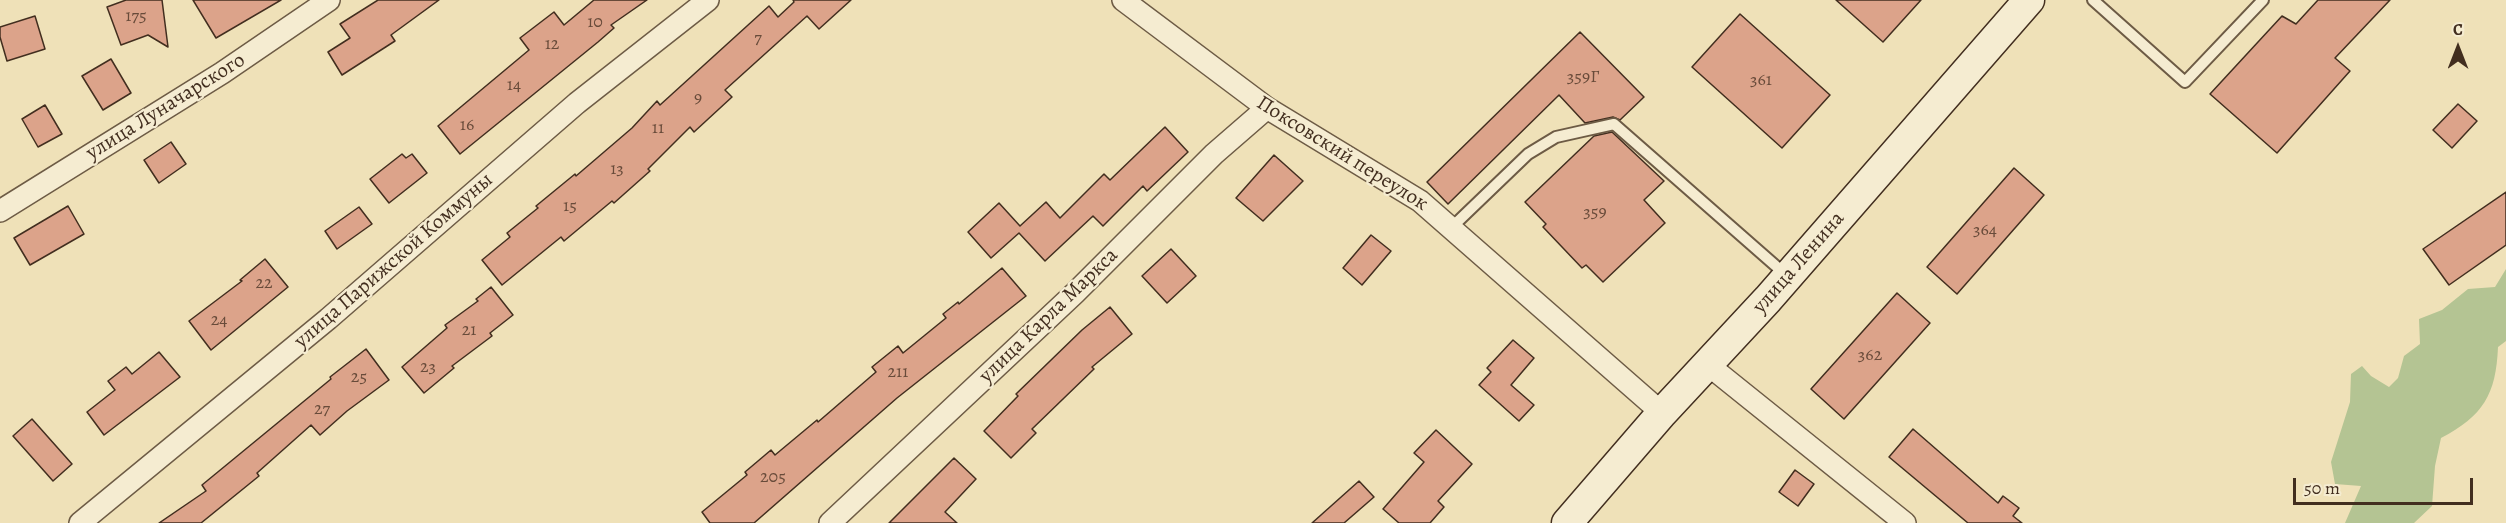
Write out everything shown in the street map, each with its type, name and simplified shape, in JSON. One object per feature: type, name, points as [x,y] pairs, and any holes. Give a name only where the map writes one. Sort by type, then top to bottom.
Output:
[{"type":"main road","name":"улица Ленина","points":[[1567,523],[1662,413],[1788,277],[2029,0]]},
{"type":"street","name":"улица Луначарского","points":[[0,211],[222,73],[329,0]]},
{"type":"street","name":"улица Парижской Коммуны","points":[[80,523],[328,319],[577,103],[708,0]]},
{"type":"street","name":"Поксовский переулок","points":[[1123,0],[1267,108],[1420,201],[1662,413]]},
{"type":"street","name":"улица Карла Маркса","points":[[830,523],[1075,293],[1214,154],[1267,108]]},
{"type":"street","points":[[1707,364],[1905,523]]},
{"type":"lane","points":[[2093,0],[2185,82],[2263,0]]},
{"type":"lane","points":[[1451,228],[1528,154],[1556,137],[1614,124],[1788,277]]},
{"type":"green space","points":[[2506,269],[2506,341],[2498,347],[2494,378],[2484,402],[2467,421],[2441,438],[2435,466],[2432,506],[2414,523],[2345,523],[2361,486],[2335,484],[2331,462],[2350,402],[2351,374],[2362,366],[2371,376],[2389,387],[2398,378],[2404,356],[2420,344],[2419,319],[2442,310],[2468,289],[2495,287]]},
{"type":"building","points":[[126,0],[162,0],[168,47],[148,35],[121,45],[107,7]]},
{"type":"building","points":[[193,0],[281,0],[216,38]]},
{"type":"building","points":[[378,0],[439,0],[391,35],[395,41],[342,75],[328,52],[350,38],[340,24]]},
{"type":"building","points":[[594,0],[647,0],[611,25],[614,28],[598,42],[460,154],[438,126],[529,50],[520,38],[554,12],[564,25]]},
{"type":"building","points":[[793,0],[851,0],[819,29],[807,16],[725,90],[732,97],[694,132],[690,127],[648,169],[650,171],[614,203],[612,201],[564,241],[561,237],[502,285],[482,260],[510,237],[507,233],[538,208],[536,206],[575,174],[576,176],[632,128],[657,101],[660,105],[769,6],[778,17],[794,2]]},
{"type":"building","points":[[1836,0],[1921,0],[1883,42]]},
{"type":"building","points":[[2318,0],[2390,0],[2335,58],[2350,71],[2277,153],[2210,94],[2282,16],[2296,24]]},
{"type":"building","points":[[1740,14],[1830,95],[1782,148],[1692,67]]},
{"type":"building","points":[[35,16],[45,49],[7,61],[0,37],[0,27]]},
{"type":"building","points":[[1580,32],[1644,97],[1620,120],[1613,117],[1585,123],[1559,95],[1448,204],[1427,182]]},
{"type":"building","points":[[111,59],[131,93],[103,110],[82,76]]},
{"type":"building","points":[[2458,104],[2477,121],[2452,148],[2433,130]]},
{"type":"building","points":[[45,105],[62,134],[38,147],[22,119]]},
{"type":"building","points":[[1165,127],[1188,152],[1147,191],[1143,186],[1103,226],[1093,216],[1045,261],[1019,233],[991,258],[968,232],[999,203],[1020,226],[1046,202],[1060,218],[1104,174],[1110,180]]},
{"type":"building","points":[[1612,132],[1664,181],[1644,200],[1665,223],[1603,282],[1586,265],[1582,268],[1543,227],[1546,224],[1525,202],[1594,136]]},
{"type":"building","points":[[171,142],[186,164],[159,183],[144,160]]},
{"type":"building","points":[[402,154],[406,158],[412,154],[427,173],[389,203],[370,179]]},
{"type":"building","points":[[1274,155],[1303,181],[1263,221],[1236,198]]},
{"type":"building","points":[[2014,168],[2044,195],[1957,294],[1927,267]]},
{"type":"building","points":[[2506,192],[2506,245],[2449,285],[2423,249]]},
{"type":"building","points":[[68,206],[84,234],[30,265],[14,238]]},
{"type":"building","points":[[359,207],[372,224],[337,249],[325,231]]},
{"type":"building","points":[[1371,235],[1391,251],[1362,285],[1343,268]]},
{"type":"building","points":[[1171,249],[1196,276],[1167,303],[1142,276]]},
{"type":"building","points":[[265,259],[288,287],[211,350],[189,321],[242,281],[240,280]]},
{"type":"building","points":[[1002,268],[1026,296],[897,398],[754,523],[710,523],[702,512],[747,475],[745,472],[771,450],[775,455],[817,420],[818,422],[876,372],[872,367],[898,346],[903,353],[946,318],[943,314],[958,302],[959,304]]},
{"type":"building","points":[[491,287],[513,315],[490,333],[492,336],[452,366],[454,368],[424,393],[402,367],[447,328],[445,325],[478,301],[476,299]]},
{"type":"building","points":[[1897,293],[1930,323],[1844,419],[1811,389]]},
{"type":"building","points":[[1110,307],[1132,334],[1092,367],[1094,369],[1032,429],[1036,433],[1011,458],[984,431],[1018,396],[1016,394],[1082,330]]},
{"type":"building","points":[[1513,340],[1534,358],[1511,385],[1534,405],[1519,421],[1479,385],[1491,372],[1487,368]]},
{"type":"building","points":[[366,349],[389,380],[347,411],[320,435],[311,425],[257,473],[259,476],[201,523],[159,523],[206,491],[202,485]]},
{"type":"building","points":[[159,352],[180,377],[104,435],[87,412],[115,390],[108,381],[126,367],[132,374]]},
{"type":"building","points":[[32,419],[72,464],[53,481],[13,436]]},
{"type":"building","points":[[1913,429],[1998,503],[2003,496],[2019,508],[2013,516],[2022,523],[1968,523],[1889,457]]},
{"type":"building","points":[[1436,430],[1472,464],[1438,501],[1444,507],[1430,523],[1399,523],[1383,509],[1424,462],[1414,453]]},
{"type":"building","points":[[954,458],[976,479],[945,512],[957,523],[889,523]]},
{"type":"building","points":[[1795,470],[1814,484],[1798,506],[1779,492]]},
{"type":"building","points":[[1359,481],[1374,497],[1344,523],[1312,523]]}]
